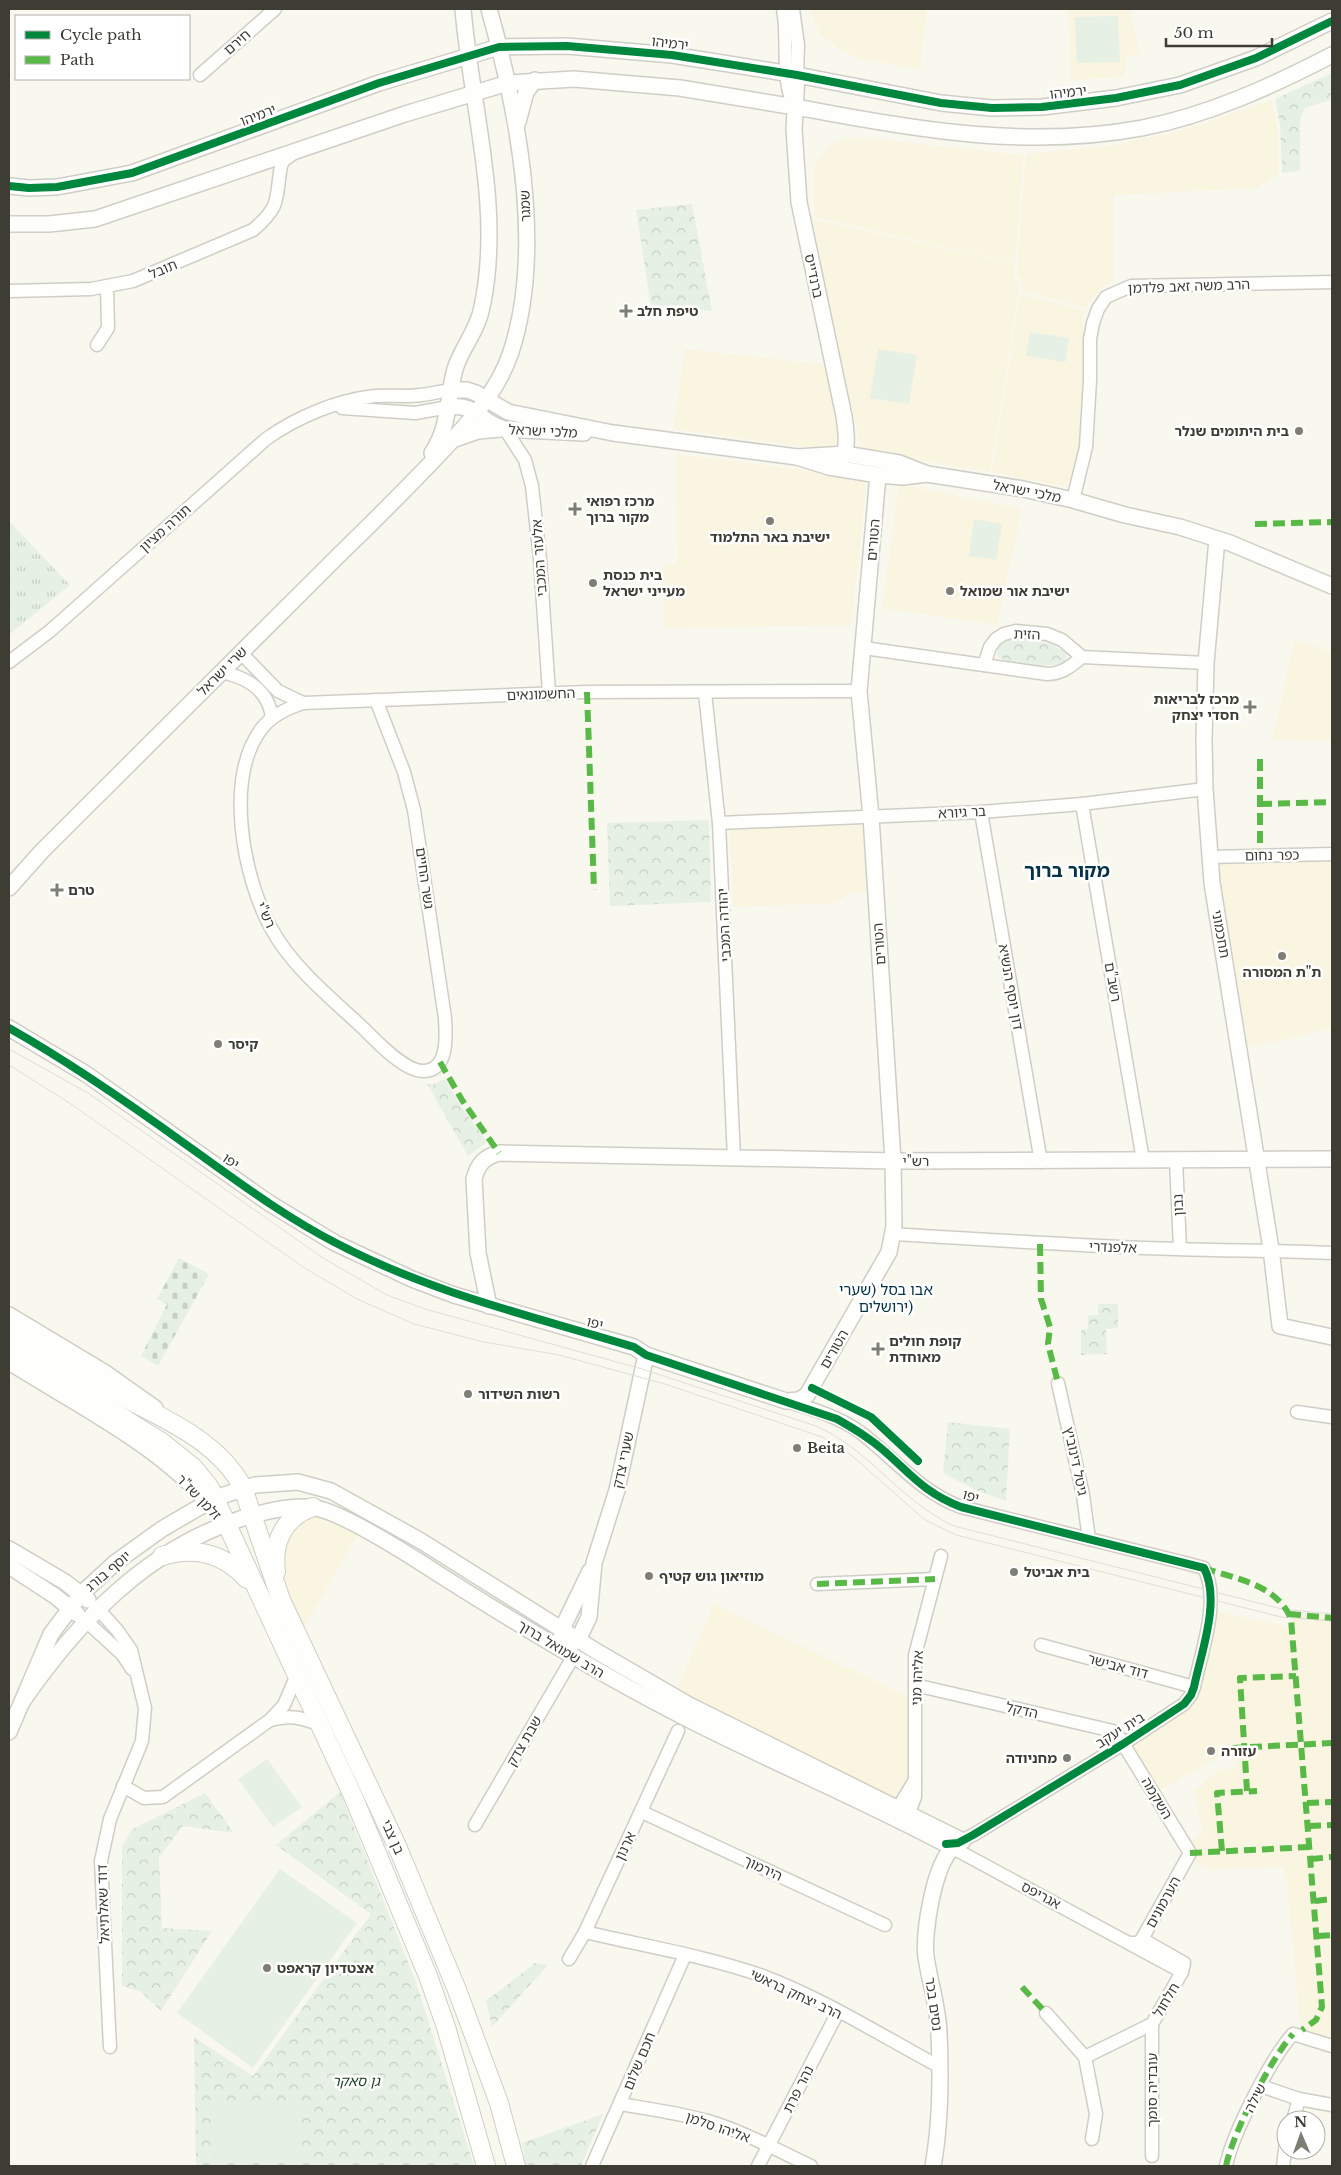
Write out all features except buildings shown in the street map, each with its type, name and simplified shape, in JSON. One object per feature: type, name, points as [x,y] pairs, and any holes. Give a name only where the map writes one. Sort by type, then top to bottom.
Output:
[{"type":"main road","points":[[9,1332],[90,1380],[190,1434],[219,1454],[232,1468],[243,1488],[252,1515]]},
{"type":"main road","name":"זלמן שז\"ר","points":[[9,1347],[163,1443],[194,1466],[224,1524]]},
{"type":"main road","points":[[281,1600],[275,1563],[278,1539],[286,1524],[295,1516],[313,1507]]},
{"type":"main road","name":"בן צבי","points":[[252,1515],[281,1600],[397,1846],[487,2070],[507,2126],[516,2166]]},
{"type":"main road","name":"בן צבי","points":[[224,1524],[353,1796],[428,1976],[446,2026],[486,2166]]},
{"type":"main road","points":[[162,1556],[186,1551],[198,1551],[214,1555],[239,1570],[254,1586]]},
{"type":"street","name":"חירם","points":[[200,75],[275,9]]},
{"type":"street","points":[[451,390],[461,355],[480,316],[487,276],[489,240],[487,202],[463,9]]},
{"type":"street","name":"שמגר","points":[[487,399],[510,353],[522,292],[526,220],[518,138],[500,47],[489,9]]},
{"type":"street","points":[[783,9],[787,51],[792,74]]},
{"type":"street","points":[[792,74],[798,45],[793,9]]},
{"type":"street","name":"ירמיהו","points":[[9,186],[29,188],[57,187],[132,174],[379,82],[500,47],[548,46],[672,55],[792,74],[941,103],[992,108],[1042,107],[1116,98],[1180,85],[1256,58],[1332,22]]},
{"type":"street","points":[[9,224],[49,224],[94,220],[472,92],[535,80],[646,84],[795,107],[903,127],[983,136],[1043,137],[1096,134],[1149,126],[1210,108],[1277,82],[1332,55]]},
{"type":"street","name":"ברנדייס","points":[[792,74],[795,107],[795,163],[799,202],[844,416],[845,454]]},
{"type":"street","points":[[518,138],[521,106],[526,92],[535,80]]},
{"type":"street","name":"תובל","points":[[9,291],[107,287],[133,281],[253,230],[268,218],[276,204],[283,161],[296,152]]},
{"type":"street","points":[[250,166],[272,169],[279,181]]},
{"type":"street","name":"הרב משה זאב פלדמן","points":[[1073,500],[1086,447],[1090,380],[1090,339],[1098,309],[1106,297],[1131,286],[1332,282]]},
{"type":"street","points":[[98,345],[108,328],[107,287]]},
{"type":"street","name":"מלכי ישראל","points":[[451,390],[467,390],[487,399],[508,412],[613,433],[796,457],[829,467],[878,475],[904,477],[927,474]]},
{"type":"street","name":"שרי ישראל","points":[[403,492],[437,446],[446,425],[451,390]]},
{"type":"street","name":"תורה מציון","points":[[9,662],[50,631],[266,439],[290,423],[330,408],[373,396],[414,396],[451,390]]},
{"type":"street","name":"שרי ישראל","points":[[9,888],[42,850],[403,492],[487,399]]},
{"type":"street","name":"מלכי ישראל","points":[[449,407],[464,407],[477,412],[490,424],[505,429],[613,433]]},
{"type":"street","name":"תורה מציון","points":[[330,408],[367,408],[415,413],[449,407]]},
{"type":"street","points":[[450,442],[478,431],[505,429]]},
{"type":"street","name":"אלעזר המכבי","points":[[505,429],[524,460],[532,486],[540,559],[549,693]]},
{"type":"street","points":[[829,467],[839,464],[845,454]]},
{"type":"street","name":"מלכי ישראל","points":[[796,457],[845,454],[899,463],[927,474],[1023,489],[1073,500],[1125,515],[1166,532],[1217,543],[1332,586]]},
{"type":"street","points":[[878,475],[886,466],[899,463]]},
{"type":"street","name":"הטורים","points":[[786,1401],[798,1400],[807,1395],[812,1388],[889,1252],[893,1234],[893,1161],[871,817],[859,691],[878,475]]},
{"type":"street","name":"תחכמוני","points":[[1217,543],[1206,663],[1205,789],[1212,883],[1271,1249],[1280,1326],[1332,1337]]},
{"type":"street","name":"הזית","points":[[984,665],[990,647],[996,640],[1004,634],[1016,631],[1055,637],[1062,640],[1082,657]]},
{"type":"street","points":[[864,648],[1057,674],[1082,657],[1206,663]]},
{"type":"street","name":"החשמונאים","points":[[241,653],[278,691],[303,703],[549,693],[859,691]]},
{"type":"street","points":[[221,672],[242,678],[258,688],[269,704],[272,718]]},
{"type":"street","name":"יהודה המכבי","points":[[705,693],[719,823],[734,1159]]},
{"type":"street","name":"גשר החיים","points":[[376,700],[404,772],[420,836],[447,1039],[440,1062]]},
{"type":"street","name":"רש\"י","points":[[303,703],[272,718],[262,727],[247,755],[242,779],[240,800],[246,857],[263,912],[271,929],[296,962],[389,1053],[422,1072],[429,1070],[440,1062]]},
{"type":"street","name":"בר גיורא","points":[[719,823],[981,812],[1082,804],[1205,789]]},
{"type":"street","name":"רשב\"ם","points":[[1082,804],[1143,1160]]},
{"type":"street","name":"דון יוסף הנשיא","points":[[981,812],[1041,1162]]},
{"type":"street","name":"שרי ישראל","points":[[9,878],[42,850]]},
{"type":"street","name":"כפר נחום","points":[[1211,856],[1332,854]]},
{"type":"street","name":"יפו","points":[[9,1028],[94,1079],[269,1203],[307,1227],[365,1258],[412,1279],[489,1306],[610,1340],[634,1348],[646,1355],[837,1419],[858,1430],[882,1449],[918,1484],[947,1502],[1204,1568]]},
{"type":"street","name":"רש\"י","points":[[489,1306],[478,1253],[474,1179],[477,1169],[484,1159],[499,1152],[734,1159],[893,1161],[1041,1162],[1257,1158],[1332,1159]]},
{"type":"street","name":"נבון","points":[[1176,1160],[1180,1249]]},
{"type":"street","name":"אלפנדרי","points":[[893,1234],[1040,1244],[1180,1249],[1271,1249],[1332,1253]]},
{"type":"street","points":[[9,1315],[113,1378],[190,1434]]},
{"type":"street","name":"שערי צדק","points":[[567,1654],[562,1629],[594,1563],[617,1490],[646,1355]]},
{"type":"street","name":"זלמן שז\"ר","points":[[9,1362],[146,1449],[211,1500]]},
{"type":"street","name":"גיטל דינוביץ","points":[[1058,1383],[1083,1495],[1090,1539]]},
{"type":"street","points":[[1297,1412],[1332,1417]]},
{"type":"street","name":"הרב שמואל ברוך","points":[[243,1488],[268,1482],[298,1482],[331,1491],[421,1541],[578,1640],[689,1705],[902,1814]]},
{"type":"street","name":"יוסף בורג","points":[[9,1732],[45,1646],[81,1594],[116,1562],[162,1530],[211,1500],[243,1488]]},
{"type":"street","name":"הרב שמואל ברוך","points":[[224,1524],[252,1515],[293,1507],[313,1507],[344,1518],[419,1561],[567,1654],[684,1717],[902,1814]]},
{"type":"street","name":"יוסף בורג","points":[[22,1702],[52,1662],[86,1622],[131,1579],[162,1556],[187,1541],[224,1524]]},
{"type":"street","points":[[9,1549],[47,1570],[81,1594],[98,1609]]},
{"type":"street","name":"אליהו מני","points":[[902,1814],[915,1797],[915,1655],[941,1556]]},
{"type":"street","name":"שערי צדק","points":[[578,1640],[589,1617],[594,1563]]},
{"type":"street","name":"דוד שאלתיאל","points":[[9,1566],[70,1608],[86,1622],[122,1654],[139,1680]]},
{"type":"street","name":"בית יעקב","points":[[954,1845],[1124,1744],[1184,1704],[1194,1687],[1211,1605],[1210,1583],[1204,1568]]},
{"type":"street","points":[[817,1584],[935,1579]]},
{"type":"street","name":"דוד שאלתיאל","points":[[98,1609],[117,1630],[131,1650],[145,1708],[145,1725],[142,1741],[110,1819],[101,1861],[110,2046]]},
{"type":"street","points":[[567,1654],[578,1640]]},
{"type":"street","name":"דוד אבישר","points":[[1041,1645],[1194,1687]]},
{"type":"street","name":"שבת צדק","points":[[475,1825],[567,1654]]},
{"type":"street","points":[[123,1786],[144,1798],[164,1796],[270,1720],[284,1705],[296,1677]]},
{"type":"street","name":"הדקל","points":[[915,1685],[1113,1731],[1124,1744]]},
{"type":"street","points":[[270,1720],[287,1716],[302,1717],[318,1724]]},
{"type":"street","name":"ארנון","points":[[569,1959],[585,1932],[678,1731]]},
{"type":"street","name":"השקמה","points":[[1124,1744],[1190,1853]]},
{"type":"street","name":"הירמוך","points":[[642,1812],[885,1925]]},
{"type":"street","name":"אגריפס","points":[[902,1814],[954,1845],[1136,1941],[1183,1968]]},
{"type":"street","name":"נסים בכר","points":[[933,2166],[939,2130],[940,2067],[938,2020],[926,1944],[936,1880],[941,1865],[954,1845]]},
{"type":"street","name":"הערמונים","points":[[1136,1941],[1190,1853]]},
{"type":"street","name":"הרב יצחק בראשי","points":[[585,1932],[685,1955],[764,1977],[838,2012],[940,2067]]},
{"type":"street","name":"חכם שלום","points":[[592,2166],[685,1955]]},
{"type":"street","name":"חלחול","points":[[1085,2057],[1152,2024],[1183,1968]]},
{"type":"street","name":"נהר פרת","points":[[758,2166],[838,2012]]},
{"type":"street","points":[[1046,2013],[1085,2057],[1096,2114],[1092,2140]]},
{"type":"street","name":"עובדיה סומך","points":[[1152,2024],[1152,2156]]},
{"type":"street","name":"שילה","points":[[1226,2166],[1239,2130],[1261,2086],[1280,2052],[1293,2034],[1332,2046]]},
{"type":"street","points":[[1261,2086],[1299,2099],[1332,2105]]},
{"type":"street","points":[[1296,2110],[1299,2099]]},
{"type":"street","name":"אליהו סלמן","points":[[620,2104],[680,2114],[710,2122],[769,2146],[811,2166]]},
{"type":"shaded area","points":[[809,9],[927,9],[920,69],[860,59],[838,48],[820,34]]},
{"type":"shaded area","points":[[1068,9],[1130,9],[1139,52],[1126,58],[1124,77],[1071,80]]},
{"type":"shaded area","points":[[1272,100],[1277,126],[1279,173],[1257,188],[1114,195],[1113,281],[1102,287],[1086,308],[1022,291],[1023,281],[1017,276],[1026,154],[1108,146],[1181,131]]},
{"type":"shaded area","points":[[855,137],[1023,155],[1015,263],[814,217],[813,173],[818,160],[831,144]]},
{"type":"shaded area","points":[[813,219],[1015,264],[1015,280],[1020,284],[990,472],[862,451],[825,288]]},
{"type":"shaded area","points":[[1020,294],[1083,310],[1083,451],[1073,478],[1064,487],[992,472]]},
{"type":"shaded area","points":[[685,349],[828,365],[838,425],[837,440],[832,448],[820,449],[673,429]]},
{"type":"shaded area","name":"ישיבת באר התלמוד","points":[[676,454],[867,478],[851,625],[664,628],[664,564],[677,563]]},
{"type":"shaded area","points":[[899,484],[1022,509],[997,625],[882,608]]},
{"type":"shaded area","points":[[1295,640],[1332,652],[1332,741],[1272,740]]},
{"type":"shaded area","points":[[862,825],[868,892],[850,893],[835,903],[733,907],[730,830]]},
{"type":"shaded area","name":"ת\"ת המסורה","points":[[1332,857],[1332,1028],[1246,1048],[1217,862]]},
{"type":"shaded area","points":[[303,1510],[361,1529],[297,1639],[275,1563]]},
{"type":"shaded area","points":[[714,1604],[915,1700],[916,1767],[898,1808],[674,1696]]},
{"type":"shaded area","points":[[1210,1610],[1292,1628],[1289,1614],[1332,1617],[1332,2038],[1310,2033],[1300,2024],[1287,1882],[1282,1867],[1210,1869],[1187,1859],[1185,1845],[1203,1834],[1194,1791],[1219,1770],[1236,1768],[1233,1749],[1154,1794],[1123,1744],[1184,1704]]},
{"type":"green space","points":[[1118,16],[1120,62],[1077,63],[1075,17]]},
{"type":"green space","points":[[1332,73],[1332,99],[1305,108],[1300,120],[1300,171],[1282,173],[1280,125],[1275,99]]},
{"type":"green space","points":[[692,204],[712,311],[651,306],[636,210]]},
{"type":"green space","points":[[1030,332],[1069,338],[1065,362],[1026,356]]},
{"type":"green space","points":[[878,349],[917,355],[909,404],[870,398]]},
{"type":"green space","points":[[974,519],[1002,524],[996,560],[969,556]]},
{"type":"green space","points":[[9,521],[70,585],[9,635]]},
{"type":"green space","points":[[1025,637],[1051,644],[1068,654],[1064,662],[1048,666],[1030,666],[1012,663],[997,656],[998,647],[1008,640]]},
{"type":"green space","points":[[709,820],[711,902],[610,906],[607,823]]},
{"type":"green space","points":[[445,1079],[460,1105],[487,1142],[468,1156],[427,1084],[432,1085]]},
{"type":"green space","points":[[179,1258],[209,1274],[158,1366],[141,1356],[167,1304],[157,1299]]},
{"type":"green space","points":[[1098,1304],[1118,1304],[1118,1328],[1106,1329],[1107,1354],[1081,1355],[1081,1329],[1088,1329],[1088,1315],[1098,1315]]},
{"type":"green space","points":[[948,1422],[1010,1429],[1006,1501],[975,1490],[943,1473]]},
{"type":"green space","points":[[267,1759],[302,1807],[273,1827],[238,1779]]},
{"type":"green space","name":"גן סאקר","points":[[340,1792],[416,1982],[474,2166],[196,2166],[194,2037],[253,2076],[371,1914],[276,1845]]},
{"type":"green space","points":[[205,1793],[234,1833],[183,1826],[159,1857],[162,1928],[212,1931],[161,2011],[141,1992],[122,1986],[122,1847],[131,1830]]},
{"type":"green space","name":"אצטדיון קראפט","points":[[280,1869],[357,1923],[253,2068],[177,2013]]},
{"type":"green space","points":[[535,1963],[548,1965],[492,2027],[486,2001]]},
{"type":"green space","points":[[301,2105],[302,2159],[215,2160],[214,2107]]},
{"type":"green space","points":[[603,2114],[581,2166],[526,2166],[522,2143]]},
{"type":"tram line","points":[[9,1049],[88,1093],[323,1258],[387,1295],[425,1309],[642,1369],[816,1426],[852,1448],[901,1490],[935,1516],[954,1526],[1282,1609],[1332,1614]]},
{"type":"tram line","points":[[9,1065],[68,1102],[303,1267],[357,1299],[414,1324],[484,1342],[559,1355],[665,1384],[822,1437],[850,1454],[925,1520],[956,1535],[1281,1617],[1332,1621]]},
{"type":"marked path","points":[[1255,524],[1332,522]]},
{"type":"marked path","points":[[587,692],[594,890]]},
{"type":"marked path","points":[[1260,759],[1260,855]]},
{"type":"marked path","points":[[1260,804],[1332,802]]},
{"type":"marked path","points":[[440,1062],[462,1100],[499,1153]]},
{"type":"marked path","points":[[1040,1244],[1041,1299],[1050,1327],[1048,1344],[1058,1383]]},
{"type":"marked path","points":[[1204,1568],[1265,1590],[1285,1607],[1291,1619],[1322,2007],[1316,2020],[1302,2030]]},
{"type":"marked path","points":[[817,1584],[935,1579]]},
{"type":"marked path","points":[[1289,1614],[1332,1618]]},
{"type":"marked path","points":[[1247,1791],[1240,1678],[1296,1676]]},
{"type":"marked path","points":[[1232,1748],[1332,1743]]},
{"type":"marked path","points":[[1222,1851],[1217,1793],[1257,1791]]},
{"type":"marked path","points":[[1307,1803],[1332,1802]]},
{"type":"marked path","points":[[1309,1826],[1332,1825]]},
{"type":"marked path","points":[[1190,1853],[1310,1847]]},
{"type":"marked path","points":[[1311,1859],[1332,1857]]},
{"type":"marked path","points":[[1315,1901],[1332,1899]]},
{"type":"marked path","points":[[1318,1936],[1332,1935]]},
{"type":"marked path","points":[[1022,1987],[1046,2013]]},
{"type":"marked path","points":[[1226,2166],[1236,2136],[1254,2097],[1274,2060],[1293,2034]]},
{"type":"cycle path","points":[[9,186],[29,188],[57,187],[132,173],[379,83],[499,47],[567,46],[672,55],[797,75],[941,103],[992,108],[1042,107],[1116,98],[1180,85],[1256,58],[1332,21]]},
{"type":"cycle path","points":[[9,1028],[100,1084],[242,1185],[279,1209],[316,1232],[372,1261],[445,1290],[634,1347],[646,1355],[837,1419],[877,1445],[927,1489],[961,1507],[1204,1568],[1209,1581],[1211,1595],[1208,1627],[1194,1687],[1184,1704],[1123,1744],[973,1835],[958,1843],[946,1844]]},
{"type":"cycle path","points":[[812,1388],[871,1417],[918,1461]]},
{"type":"place","name":"טיפת חלב","points":[[626,311]]},
{"type":"place","name":"בית היתומים שנלר","points":[[1299,431]]},
{"type":"place","name":"מרכז רפואי מקור ברוך","points":[[575,509]]},
{"type":"place","name":"ישיבת באר התלמוד","points":[[770,521]]},
{"type":"place","name":"בית כנסת מעייני ישראל","points":[[593,583]]},
{"type":"place","name":"ישיבת אור שמואל","points":[[950,591]]},
{"type":"place","name":"מרכז לבריאות חסדי יצחק","points":[[1250,707]]},
{"type":"place","name":"טרם","points":[[57,890]]},
{"type":"place","name":"ת\"ת המסורה","points":[[1282,956]]},
{"type":"place","name":"קיסר","points":[[218,1044]]},
{"type":"place","name":"קופת חולים מאוחדת","points":[[878,1349]]},
{"type":"place","name":"רשות השידור","points":[[468,1394]]},
{"type":"place","name":"Beita","points":[[797,1448]]},
{"type":"place","name":"בית אביטל","points":[[1014,1572]]},
{"type":"place","name":"מוזיאון גוש קטיף","points":[[649,1576]]},
{"type":"place","name":"עזורה","points":[[1211,1751]]},
{"type":"place","name":"מחניודה","points":[[1067,1758]]},
{"type":"place","name":"אצטדיון קראפט","points":[[267,1968]]},
{"type":"district","name":"מקור ברוך","points":[[1067,870]]},
{"type":"district","name":"אבו בסל (שערי ירושלים)","points":[[886,1298]]}]
